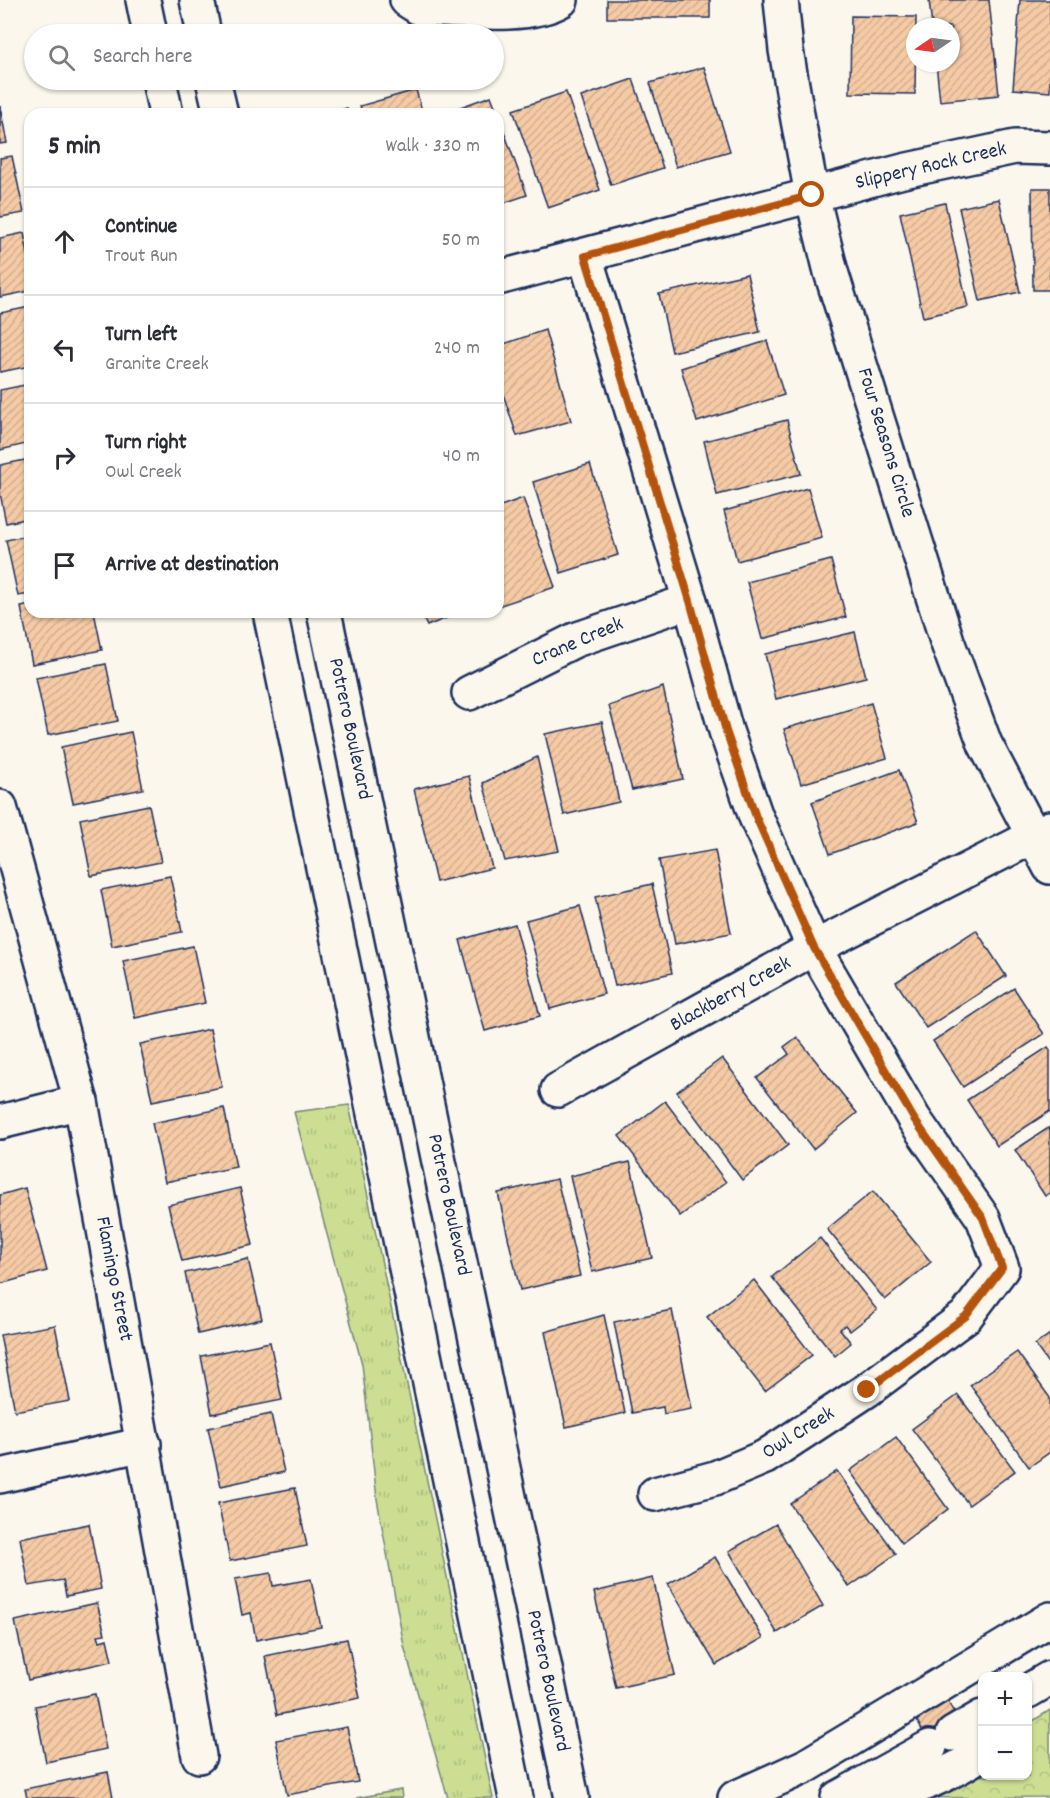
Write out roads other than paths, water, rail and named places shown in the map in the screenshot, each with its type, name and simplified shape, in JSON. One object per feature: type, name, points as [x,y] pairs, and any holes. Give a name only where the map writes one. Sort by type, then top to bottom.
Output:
[{"type":"street","points":[[142,0],[148,24]]},
{"type":"street","points":[[197,0],[202,24]]},
{"type":"street","points":[[407,0],[421,9],[520,12],[543,8],[561,0]]},
{"type":"street","name":"Four Seasons Circle","points":[[781,0],[786,50],[812,195],[831,272],[947,641],[985,744],[1041,832],[1050,867]]},
{"type":"street","points":[[161,90],[165,108]]},
{"type":"street","points":[[215,90],[220,108]]},
{"type":"street","name":"Slippery Rock Creek","points":[[504,276],[903,171],[1015,147],[1050,147]]},
{"type":"street","points":[[585,256],[690,601],[726,731],[756,817],[814,948]]},
{"type":"street","name":"Crane Creek","points":[[469,693],[575,640],[690,601]]},
{"type":"street","points":[[271,618],[516,1798]]},
{"type":"street","name":"Potrero Boulevard","points":[[325,618],[572,1798]]},
{"type":"street","name":"Flamingo Street","points":[[0,807],[59,1030],[81,1102],[199,1756]]},
{"type":"street","name":"Blackberry Creek","points":[[558,1090],[814,948],[1041,832]]},
{"type":"street","name":"Owl Creek","points":[[655,1494],[715,1478],[765,1457],[867,1390],[966,1316],[1002,1268],[983,1218],[914,1119],[814,948]]},
{"type":"street","points":[[0,1122],[81,1102]]},
{"type":"street","points":[[0,1476],[144,1444]]},
{"type":"street","points":[[735,1798],[806,1766],[850,1739],[980,1670],[1050,1619]]},
{"type":"street","points":[[1032,1689],[1050,1678]]},
{"type":"street","points":[[838,1798],[877,1788],[941,1740],[978,1719]]},
{"type":"street","points":[[850,1739],[877,1788],[902,1793],[953,1773],[978,1756]]}]
